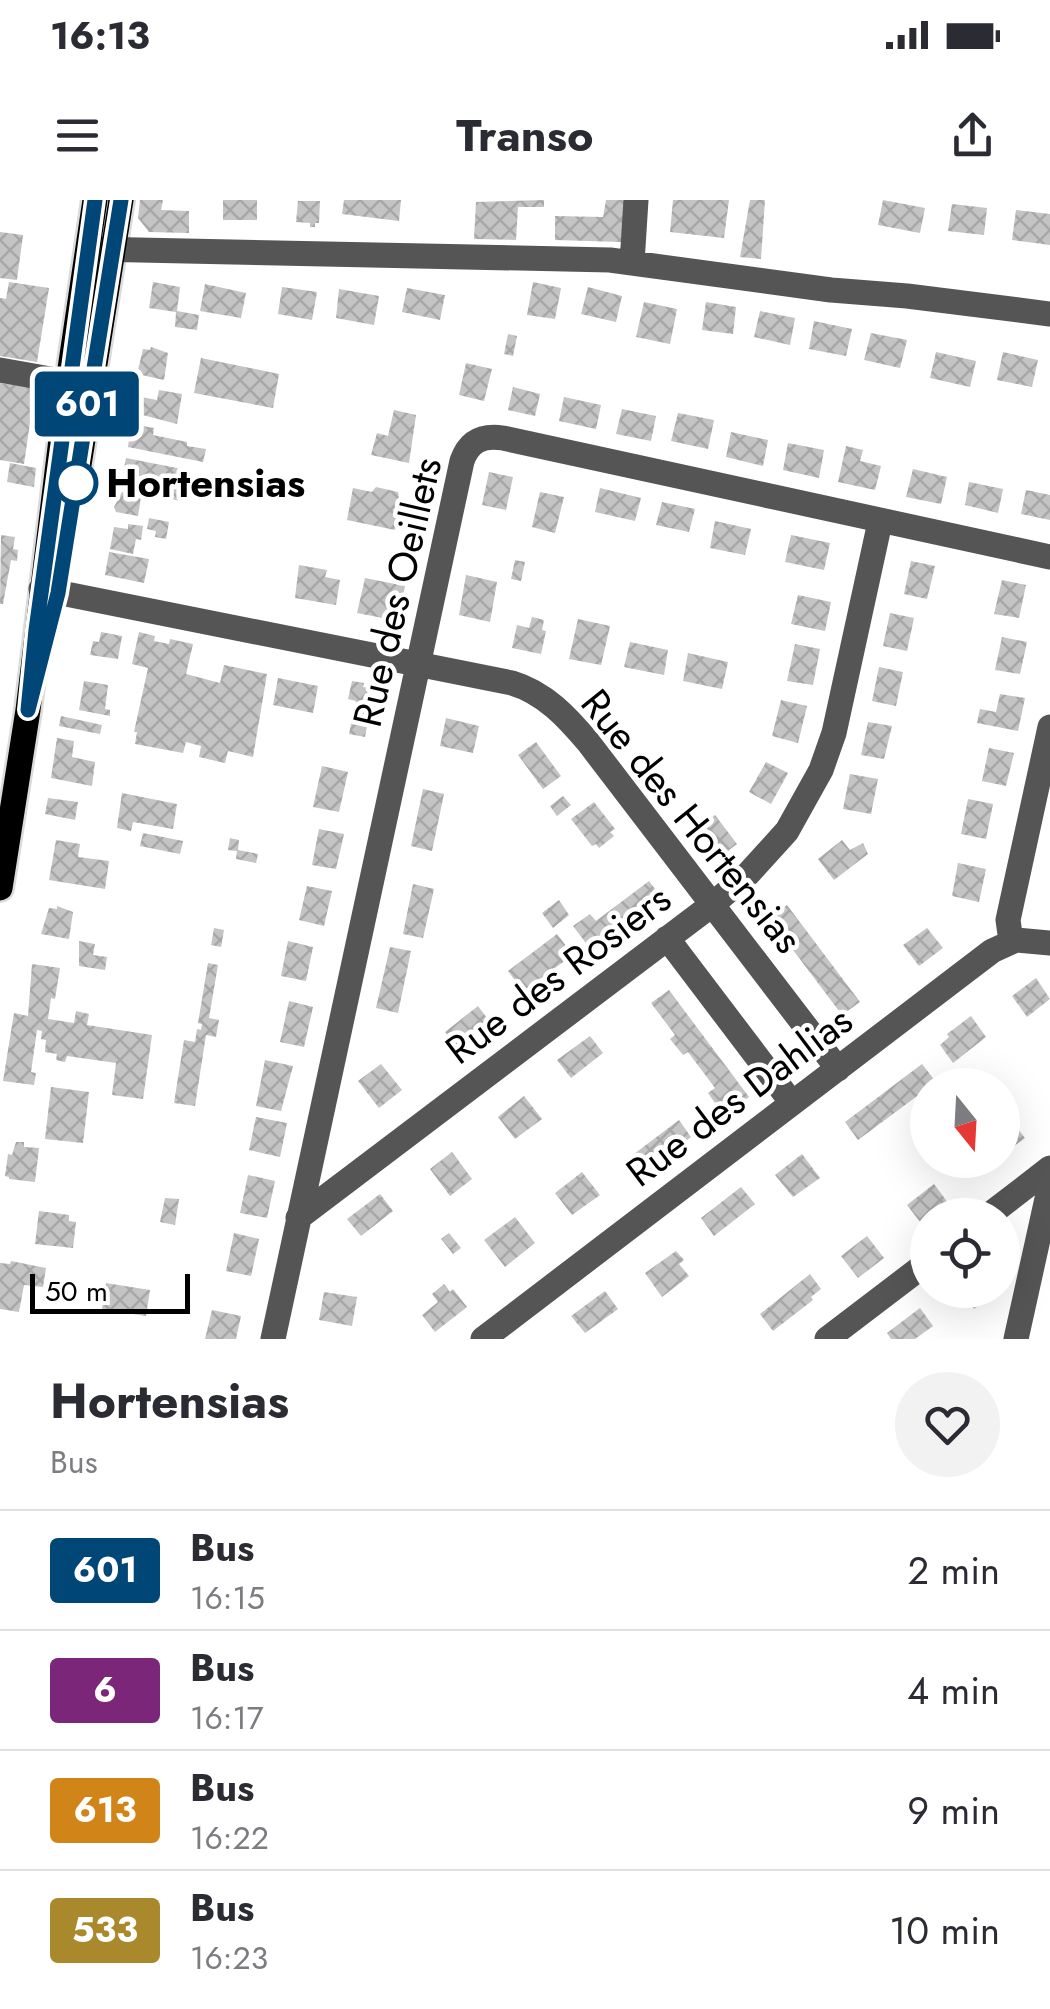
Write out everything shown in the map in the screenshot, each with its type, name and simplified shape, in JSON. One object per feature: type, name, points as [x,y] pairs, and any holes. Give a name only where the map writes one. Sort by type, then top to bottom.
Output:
[{"type":"main road","points":[[95,200],[100,250]]},
{"type":"main road","points":[[0,888],[50,591],[100,250],[121,200]]},
{"type":"street","points":[[632,263],[636,200]]},
{"type":"street","points":[[100,250],[436,259],[565,258],[1050,314]]},
{"type":"street","points":[[0,370],[79,384]]},
{"type":"street","name":"Rue des Oeillets","points":[[273,1339],[462,462],[469,446],[480,438],[503,438],[1050,557]]},
{"type":"street","name":"Rue des Rosiers","points":[[298,1218],[713,904],[787,832],[822,770],[834,734],[880,522]]},
{"type":"street","name":"Rue des Hortensias","points":[[50,591],[523,686],[554,706],[588,742],[838,1069]]},
{"type":"street","points":[[1050,728],[1008,920],[1010,941],[1050,943]]},
{"type":"street","points":[[667,938],[792,1103]]},
{"type":"street","name":"Rue des Dahlias","points":[[484,1339],[1010,941]]},
{"type":"street","points":[[1011,1198],[1050,1168]]},
{"type":"street","points":[[1016,1339],[1050,1185]]},
{"type":"street","points":[[827,1339],[910,1276]]},
{"type":"building","points":[[140,200],[163,200],[161,210],[189,211],[189,233],[149,232],[138,218]]},
{"type":"building","points":[[223,200],[257,200],[257,220],[223,220]]},
{"type":"building","points":[[344,200],[401,200],[399,221],[342,214]]},
{"type":"building","points":[[544,200],[544,207],[518,207],[516,240],[474,239],[476,202]]},
{"type":"building","points":[[606,200],[626,200],[621,242],[555,240],[555,216],[603,217]]},
{"type":"building","points":[[673,200],[729,200],[724,238],[670,232]]},
{"type":"building","points":[[750,200],[765,200],[761,259],[740,257]]},
{"type":"building","points":[[883,200],[925,208],[920,233],[878,225]]},
{"type":"building","points":[[298,201],[320,201],[319,223],[315,227],[296,222]]},
{"type":"building","points":[[952,204],[987,208],[984,235],[948,231]]},
{"type":"building","points":[[1016,210],[1050,214],[1050,245],[1012,240]]},
{"type":"building","points":[[0,232],[23,235],[17,280],[0,278]]},
{"type":"building","points":[[9,282],[49,288],[37,362],[0,356],[0,298],[6,299]]},
{"type":"building","points":[[153,282],[180,287],[177,311],[199,315],[197,330],[175,327],[176,312],[149,308]]},
{"type":"building","points":[[533,282],[561,288],[555,319],[527,315]]},
{"type":"building","points":[[205,284],[246,293],[241,318],[200,311]]},
{"type":"building","points":[[282,287],[317,292],[312,320],[278,314]]},
{"type":"building","points":[[588,287],[622,296],[616,322],[581,314]]},
{"type":"building","points":[[407,288],[445,295],[440,320],[402,312]]},
{"type":"building","points":[[339,289],[379,296],[374,325],[336,318]]},
{"type":"building","points":[[644,302],[677,309],[670,344],[636,337]]},
{"type":"building","points":[[706,302],[736,307],[733,334],[702,330]]},
{"type":"building","points":[[760,311],[795,318],[790,345],[754,337]]},
{"type":"building","points":[[814,321],[852,329],[846,356],[809,349]]},
{"type":"building","points":[[871,333],[907,340],[900,368],[864,360]]},
{"type":"building","points":[[508,334],[517,336],[513,356],[504,354]]},
{"type":"building","points":[[151,347],[168,353],[164,380],[137,374],[143,349]]},
{"type":"building","points":[[936,352],[976,361],[970,387],[930,378]]},
{"type":"building","points":[[1003,352],[1038,360],[1032,387],[997,380]]},
{"type":"building","points":[[201,358],[279,374],[273,408],[194,393]]},
{"type":"building","points":[[466,363],[492,369],[484,401],[459,395]]},
{"type":"building","points":[[0,383],[35,388],[24,464],[0,460]]},
{"type":"building","points":[[513,387],[540,394],[535,416],[508,410]]},
{"type":"building","points":[[159,390],[182,394],[177,424],[131,412],[129,405],[135,404],[136,396],[157,400]]},
{"type":"building","points":[[564,397],[601,405],[596,429],[559,421]]},
{"type":"building","points":[[622,409],[656,416],[651,441],[616,434]]},
{"type":"building","points":[[394,410],[416,415],[409,463],[371,455],[377,433],[388,436]]},
{"type":"building","points":[[678,413],[714,420],[708,449],[671,441]]},
{"type":"building","points":[[131,424],[154,428],[153,435],[206,449],[203,462],[128,447]]},
{"type":"building","points":[[731,432],[768,440],[763,466],[726,457]]},
{"type":"building","points":[[788,443],[824,450],[819,478],[783,470]]},
{"type":"building","points":[[846,446],[863,450],[860,461],[881,466],[875,490],[838,482]]},
{"type":"building","points":[[126,458],[182,469],[180,483],[197,487],[195,497],[171,499],[174,482],[123,473]]},
{"type":"building","points":[[10,463],[36,468],[34,487],[7,482]]},
{"type":"building","points":[[913,469],[947,477],[941,504],[906,497]]},
{"type":"building","points":[[489,472],[513,477],[506,510],[482,505]]},
{"type":"building","points":[[969,482],[1003,489],[998,513],[965,505]]},
{"type":"building","points":[[130,483],[153,487],[152,499],[141,497],[138,516],[116,512],[114,507],[122,492],[128,493]]},
{"type":"building","points":[[376,487],[398,492],[400,505],[395,530],[347,520],[353,488],[372,492]]},
{"type":"building","points":[[600,488],[641,498],[635,521],[595,512]]},
{"type":"building","points":[[1026,490],[1050,495],[1050,520],[1021,514]]},
{"type":"building","points":[[540,492],[564,497],[555,533],[532,527]]},
{"type":"building","points":[[662,502],[695,509],[689,532],[656,525]]},
{"type":"building","points":[[149,518],[169,522],[166,539],[155,537],[156,531],[147,529]]},
{"type":"building","points":[[715,521],[751,529],[745,555],[710,548]]},
{"type":"building","points":[[128,524],[143,526],[133,554],[110,549],[114,527],[128,529]]},
{"type":"building","points":[[1,535],[15,537],[13,549],[18,550],[17,561],[11,560],[3,604],[0,604]]},
{"type":"building","points":[[791,535],[830,543],[824,570],[785,562]]},
{"type":"building","points":[[109,552],[149,559],[144,583],[105,575]]},
{"type":"building","points":[[515,560],[525,562],[521,581],[511,579]]},
{"type":"building","points":[[911,561],[935,566],[927,599],[904,594]]},
{"type":"building","points":[[299,565],[327,570],[325,577],[340,580],[336,605],[295,598]]},
{"type":"building","points":[[466,575],[497,582],[490,622],[459,615]]},
{"type":"building","points":[[365,578],[405,586],[398,621],[357,613]]},
{"type":"building","points":[[1002,580],[1026,585],[1019,618],[994,614]]},
{"type":"building","points":[[798,595],[831,602],[825,631],[791,624]]},
{"type":"building","points":[[890,613],[914,618],[907,651],[883,646]]},
{"type":"building","points":[[532,617],[544,620],[541,654],[512,648],[517,625],[529,628]]},
{"type":"building","points":[[578,619],[610,626],[601,665],[569,659]]},
{"type":"building","points":[[101,632],[122,636],[118,659],[90,655],[93,641],[99,642]]},
{"type":"building","points":[[139,632],[155,636],[154,641],[169,644],[170,639],[193,644],[186,674],[220,683],[224,665],[267,674],[253,757],[228,751],[225,763],[199,757],[201,746],[186,742],[183,753],[135,744],[134,732],[148,668],[132,664]]},
{"type":"building","points":[[1002,637],[1027,642],[1020,674],[995,670]]},
{"type":"building","points":[[630,642],[668,650],[664,675],[624,667]]},
{"type":"building","points":[[795,644],[820,649],[813,685],[787,681]]},
{"type":"building","points":[[688,653],[728,662],[722,689],[683,681]]},
{"type":"building","points":[[879,667],[903,672],[896,706],[872,701]]},
{"type":"building","points":[[278,678],[318,686],[313,713],[273,705]]},
{"type":"building","points":[[84,681],[108,685],[105,709],[110,710],[110,716],[79,710]]},
{"type":"building","points":[[352,681],[382,690],[374,727],[367,726],[365,737],[349,734],[356,701],[348,699]]},
{"type":"building","points":[[1000,694],[1025,698],[1018,731],[977,723],[980,709],[996,712]]},
{"type":"building","points":[[781,700],[807,706],[798,743],[772,736]]},
{"type":"building","points":[[61,716],[102,725],[100,734],[59,726]]},
{"type":"building","points":[[446,718],[479,726],[473,753],[440,746]]},
{"type":"building","points":[[868,722],[892,726],[884,759],[861,755]]},
{"type":"building","points":[[57,738],[74,741],[72,757],[95,762],[92,786],[51,778]]},
{"type":"building","points":[[536,742],[561,776],[543,789],[518,755]]},
{"type":"building","points":[[989,748],[1014,753],[1006,786],[982,781]]},
{"type":"building","points":[[766,762],[788,773],[771,804],[749,792]]},
{"type":"building","points":[[322,766],[348,772],[339,812],[313,807]]},
{"type":"building","points":[[850,774],[878,779],[871,814],[843,809]]},
{"type":"building","points":[[423,789],[444,794],[432,851],[411,846]]},
{"type":"building","points":[[122,793],[177,804],[173,829],[133,822],[131,831],[117,828]]},
{"type":"building","points":[[563,796],[571,805],[557,816],[550,806]]},
{"type":"building","points":[[48,798],[78,802],[75,820],[45,814]]},
{"type":"building","points":[[968,799],[993,804],[986,839],[961,834]]},
{"type":"building","points":[[594,802],[615,829],[610,832],[614,836],[599,848],[596,844],[592,846],[571,819]]},
{"type":"building","points":[[715,815],[737,844],[720,857],[698,828]]},
{"type":"building","points":[[319,829],[344,834],[336,869],[312,865]]},
{"type":"building","points":[[143,833],[183,841],[180,854],[140,846]]},
{"type":"building","points":[[230,838],[239,840],[238,850],[258,854],[256,863],[236,859],[237,851],[228,850]]},
{"type":"building","points":[[56,840],[80,844],[78,857],[109,861],[105,889],[49,880]]},
{"type":"building","points":[[842,840],[850,850],[863,843],[868,854],[834,880],[818,859]]},
{"type":"building","points":[[958,863],[986,869],[979,902],[952,896]]},
{"type":"building","points":[[649,881],[662,898],[592,951],[573,926],[590,914],[596,921]]},
{"type":"building","points":[[413,884],[434,889],[423,938],[403,934]]},
{"type":"building","points":[[307,886],[332,891],[324,926],[299,920]]},
{"type":"building","points":[[559,900],[569,915],[553,928],[542,913]]},
{"type":"building","points":[[787,905],[860,1002],[842,1015],[769,918]]},
{"type":"building","points":[[57,906],[73,912],[69,939],[41,934],[49,908]]},
{"type":"building","points":[[214,928],[224,930],[221,947],[211,945]]},
{"type":"building","points":[[927,928],[943,948],[919,966],[903,945]]},
{"type":"building","points":[[557,934],[573,955],[523,991],[508,971]]},
{"type":"building","points":[[79,941],[95,944],[93,955],[107,957],[105,970],[79,966]]},
{"type":"building","points":[[288,941],[313,947],[306,981],[281,976]]},
{"type":"building","points":[[390,947],[411,951],[398,1013],[376,1008]]},
{"type":"building","points":[[208,963],[218,965],[209,1018],[219,1020],[216,1037],[206,1035],[195,1106],[174,1103],[184,1040],[195,1042],[197,1029],[201,1030],[202,1024],[198,1023]]},
{"type":"building","points":[[32,964],[60,968],[48,1019],[74,1023],[76,1011],[89,1014],[87,1025],[152,1035],[143,1099],[112,1095],[116,1063],[67,1056],[65,1062],[56,1060],[57,1054],[45,1052],[46,1040],[41,1039],[42,1031],[37,1030],[31,1072],[36,1073],[34,1085],[3,1081],[14,1013],[28,1016]]},
{"type":"building","points":[[1036,978],[1050,999],[1027,1017],[1012,996]]},
{"type":"building","points":[[669,990],[749,1097],[732,1111],[724,1100],[717,1106],[708,1093],[715,1088],[688,1052],[683,1055],[670,1039],[675,1035],[651,1003]]},
{"type":"building","points":[[289,1001],[313,1007],[304,1047],[280,1042]]},
{"type":"building","points":[[478,1006],[493,1026],[460,1051],[445,1032]]},
{"type":"building","points":[[971,1016],[986,1037],[953,1063],[940,1045],[949,1037],[947,1034]]},
{"type":"building","points":[[590,1036],[603,1053],[571,1078],[557,1060]]},
{"type":"building","points":[[265,1060],[293,1066],[281,1111],[256,1106]]},
{"type":"building","points":[[381,1064],[402,1090],[379,1108],[358,1081]]},
{"type":"building","points":[[910,1073],[910,1101],[858,1140],[845,1122]]},
{"type":"building","points":[[51,1087],[89,1092],[83,1143],[45,1139]]},
{"type":"building","points":[[524,1096],[542,1119],[515,1139],[498,1117]]},
{"type":"building","points":[[256,1117],[287,1123],[280,1157],[249,1150]]},
{"type":"building","points":[[679,1120],[691,1137],[644,1174],[630,1157]]},
{"type":"building","points":[[16,1142],[39,1148],[35,1182],[5,1176],[8,1154],[12,1155]]},
{"type":"building","points":[[452,1152],[472,1179],[450,1196],[430,1169]]},
{"type":"building","points":[[802,1154],[820,1178],[793,1197],[775,1175]]},
{"type":"building","points":[[582,1172],[600,1195],[572,1215],[555,1193]]},
{"type":"building","points":[[248,1175],[275,1181],[267,1218],[240,1213]]},
{"type":"building","points":[[934,1184],[944,1198],[916,1198]]},
{"type":"building","points":[[741,1187],[755,1204],[714,1236],[701,1218]]},
{"type":"building","points":[[380,1194],[393,1211],[361,1236],[347,1219]]},
{"type":"building","points":[[165,1198],[179,1199],[175,1225],[160,1222]]},
{"type":"building","points":[[39,1211],[69,1215],[69,1221],[76,1222],[73,1248],[35,1244]]},
{"type":"building","points":[[515,1217],[535,1243],[505,1267],[484,1240]]},
{"type":"building","points":[[234,1233],[259,1239],[251,1276],[226,1271]]},
{"type":"building","points":[[449,1233],[461,1248],[453,1254],[441,1239]]},
{"type":"building","points":[[867,1236],[884,1258],[858,1278],[841,1256]]},
{"type":"building","points":[[676,1251],[684,1260],[679,1264],[689,1276],[662,1297],[645,1273]]},
{"type":"building","points":[[11,1261],[46,1268],[43,1287],[24,1285],[19,1312],[0,1309],[0,1263]]},
{"type":"building","points":[[810,1274],[821,1289],[811,1297],[813,1300],[773,1331],[760,1314]]},
{"type":"building","points":[[106,1283],[150,1290],[146,1316],[102,1309]]},
{"type":"building","points":[[444,1284],[467,1307],[435,1332],[422,1315],[438,1302],[432,1294]]},
{"type":"building","points":[[605,1291],[618,1309],[585,1333],[571,1316]]},
{"type":"building","points":[[324,1292],[357,1297],[352,1326],[319,1320]]},
{"type":"building","points":[[920,1308],[933,1326],[915,1339],[891,1339],[887,1333]]},
{"type":"building","points":[[212,1310],[241,1316],[236,1339],[205,1339]]},
{"type":"bus line","name":"601","points":[[95,200],[68,382],[28,710],[52,626],[121,200]]},
{"type":"place","name":"Hortensias","points":[[76,483]]}]
